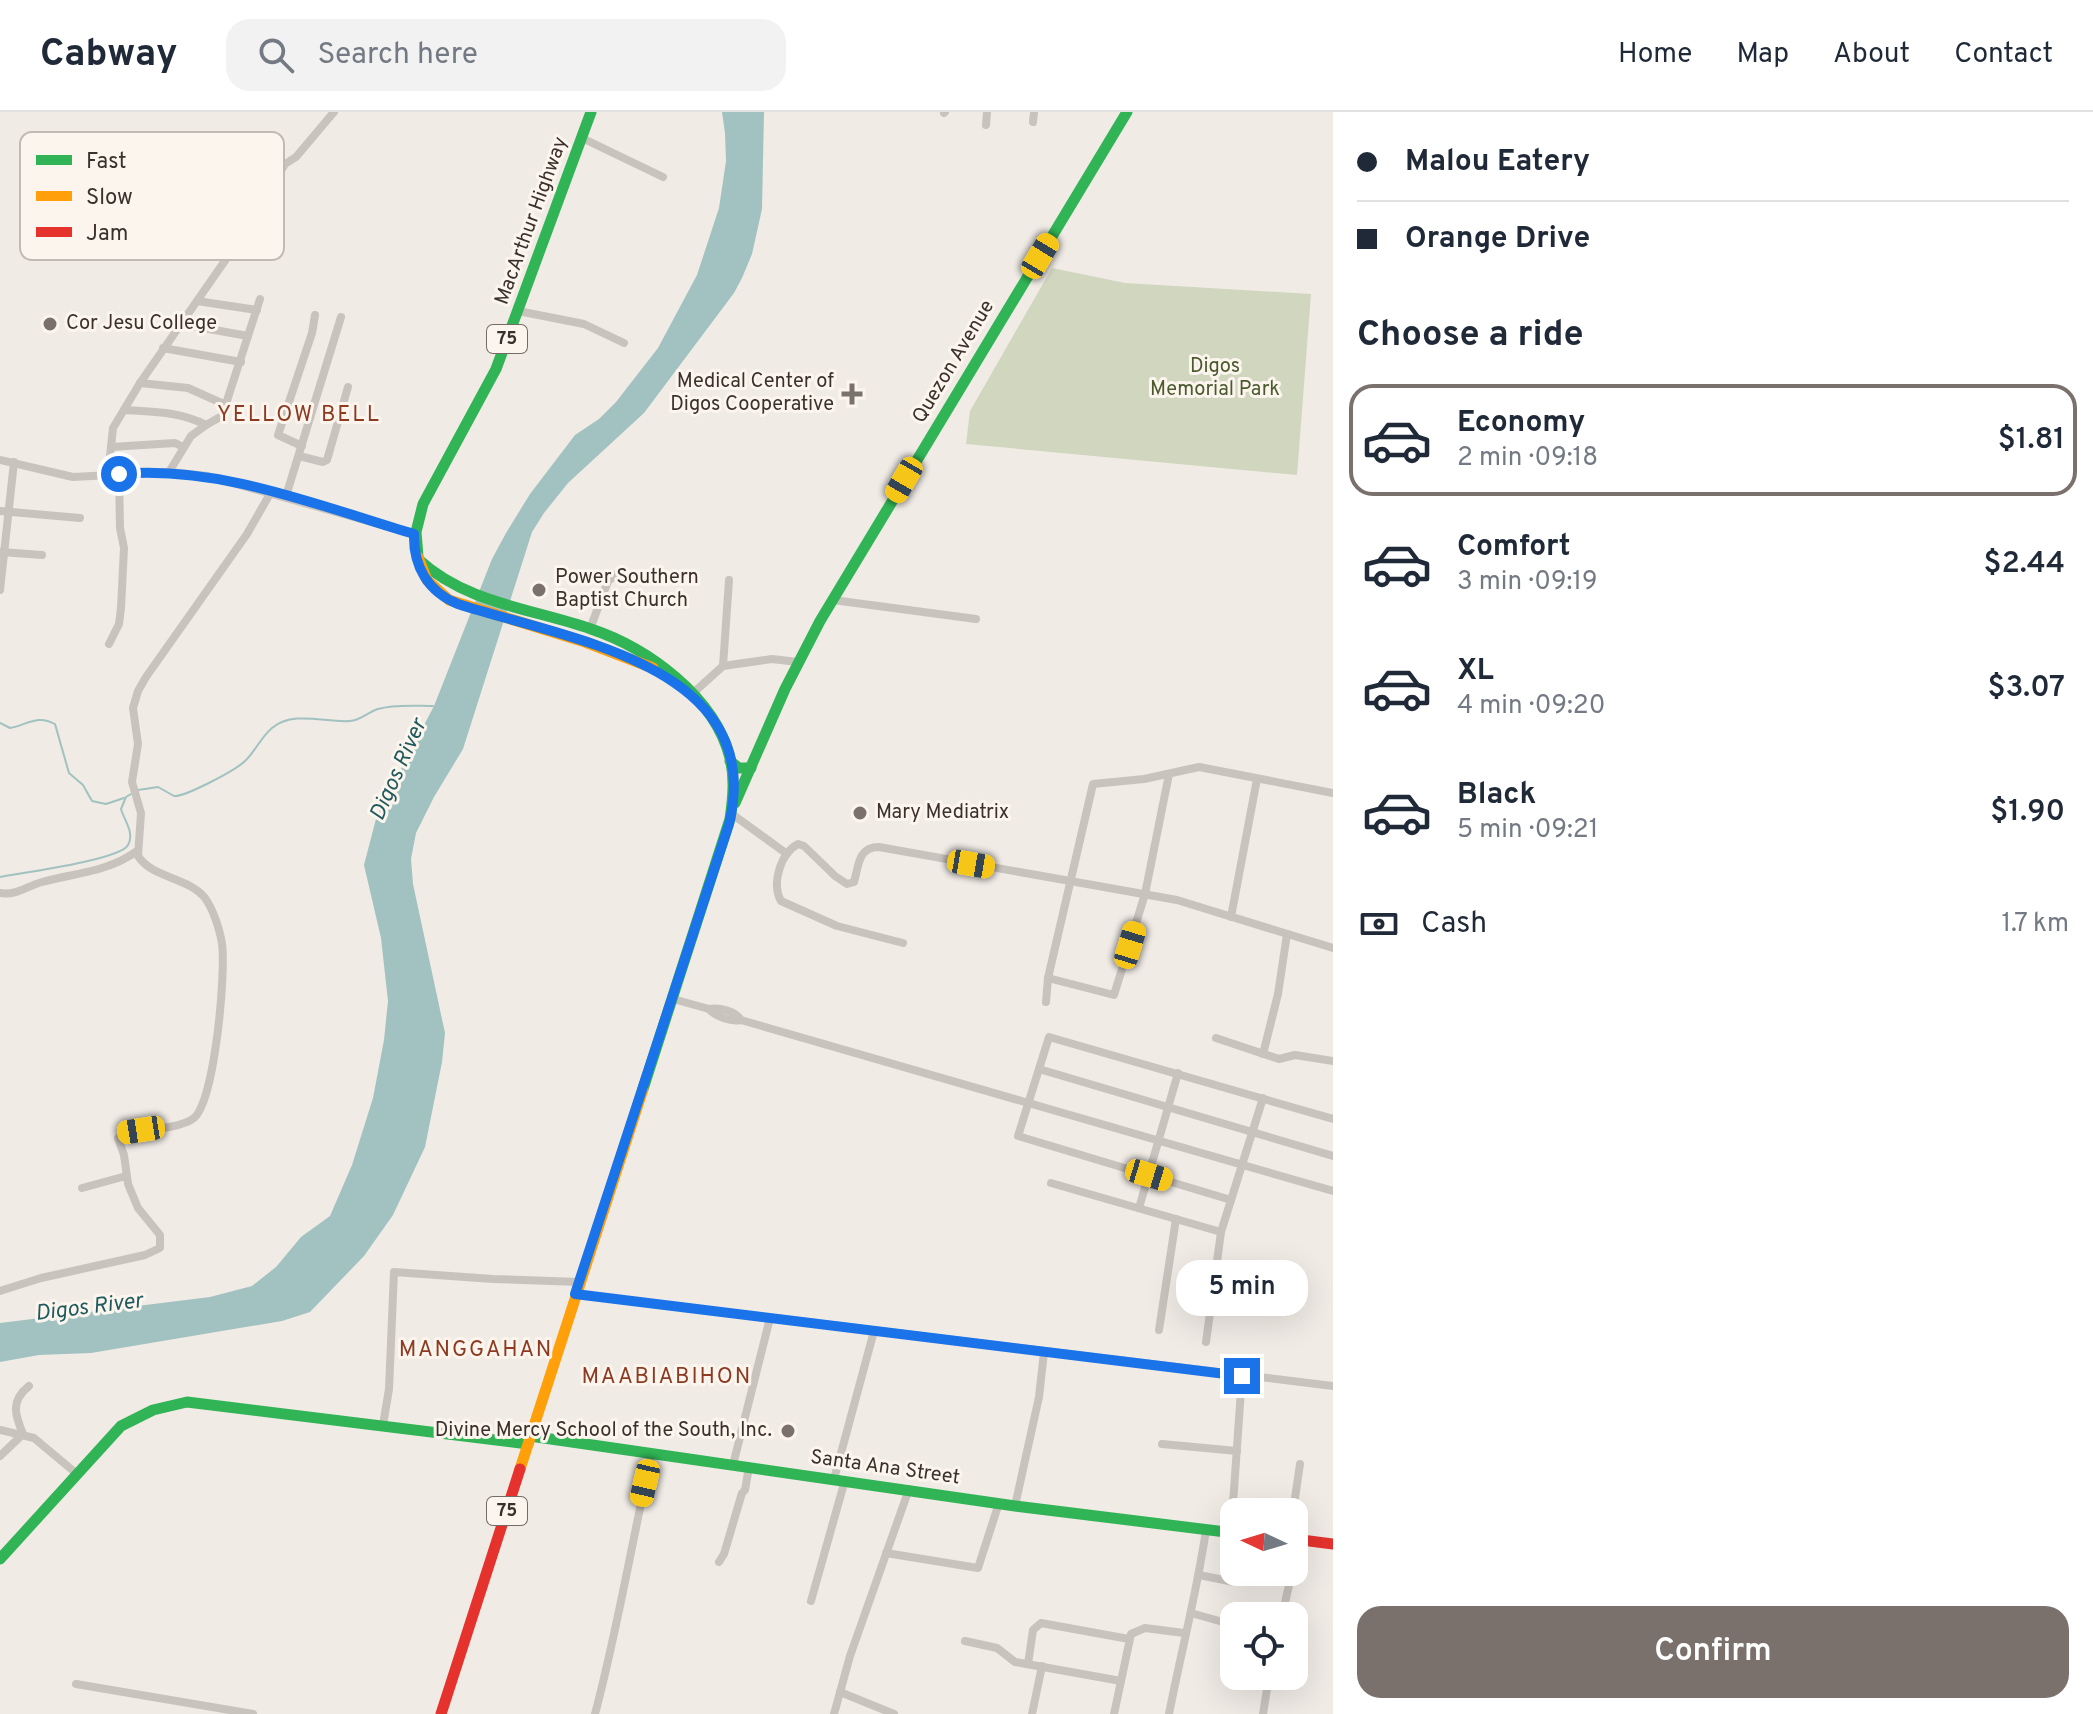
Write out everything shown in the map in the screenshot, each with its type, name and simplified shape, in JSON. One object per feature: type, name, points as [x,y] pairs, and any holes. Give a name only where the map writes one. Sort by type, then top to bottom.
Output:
[{"type":"main road","name":"MacArthur Highway","points":[[591,112],[487,388],[425,499],[414,534],[425,579],[449,600],[638,661],[681,684]]},
{"type":"main road","name":"Quezon Avenue","points":[[732,810],[798,662],[833,600],[1127,112]]},
{"type":"main road","name":"MacArthur Highway","points":[[418,559],[440,579],[474,594],[590,628],[642,652],[692,694],[712,717],[730,761],[732,810]]},
{"type":"main road","points":[[730,761],[739,768],[751,768]]},
{"type":"main road","name":"75","points":[[441,1714],[732,810]]},
{"type":"main road","name":"Santa Ana Street","points":[[0,1559],[121,1426],[153,1410],[187,1402],[652,1453],[1015,1506],[1220,1532]]},
{"type":"main road","points":[[1308,1541],[1333,1544]]},
{"type":"street","points":[[284,166],[296,157],[334,112]]},
{"type":"street","points":[[986,125],[987,112]]},
{"type":"street","points":[[1033,122],[1034,112]]},
{"type":"street","points":[[582,138],[663,177]]},
{"type":"street","points":[[108,475],[113,428],[163,348],[225,260]]},
{"type":"street","points":[[169,472],[191,436],[222,416],[260,299]]},
{"type":"street","points":[[197,301],[257,310]]},
{"type":"street","points":[[518,311],[584,324],[624,343]]},
{"type":"street","points":[[302,446],[278,435],[315,315]]},
{"type":"street","points":[[286,496],[341,317]]},
{"type":"street","points":[[181,324],[248,336]]},
{"type":"street","points":[[163,348],[241,362]]},
{"type":"street","points":[[140,383],[188,388],[226,405]]},
{"type":"street","points":[[299,456],[323,462],[327,460],[348,387]]},
{"type":"street","points":[[124,410],[172,413],[188,416],[206,425]]},
{"type":"street","points":[[111,447],[171,443],[183,447]]},
{"type":"street","points":[[0,460],[65,476],[169,472],[208,476],[414,534]]},
{"type":"street","points":[[0,590],[4,511],[14,462]]},
{"type":"street","points":[[109,644],[119,624],[121,608],[124,548],[120,528],[119,474]]},
{"type":"street","points":[[0,1291],[41,1278],[145,1255],[160,1248],[160,1235],[138,1208],[126,1176],[119,1135],[181,1124],[195,1118],[200,1111],[214,1059],[223,957],[219,934],[206,899],[191,886],[143,863],[137,851],[141,813],[132,782],[138,744],[133,723],[135,699],[146,677],[253,524],[271,492]]},
{"type":"street","points":[[4,511],[80,518]]},
{"type":"street","points":[[2,552],[42,555]]},
{"type":"street","points":[[585,642],[608,581],[617,574]]},
{"type":"street","points":[[723,666],[729,580]]},
{"type":"street","points":[[833,600],[976,619]]},
{"type":"street","points":[[692,694],[723,666],[772,659],[798,662]]},
{"type":"street","points":[[1046,1002],[1048,978],[1093,784],[1199,767],[1333,793]]},
{"type":"street","points":[[1048,978],[1114,995],[1145,894],[1169,774]]},
{"type":"street","points":[[1231,917],[1257,779]]},
{"type":"street","points":[[732,810],[787,854]]},
{"type":"street","points":[[903,943],[837,926],[781,901],[776,885],[787,854],[795,845],[802,844],[847,884],[854,882],[863,852],[873,847],[1072,881],[1199,906],[1333,948]]},
{"type":"street","points":[[0,893],[14,894],[40,883],[93,872],[137,851]]},
{"type":"street","points":[[1263,1054],[1278,994],[1287,934]]},
{"type":"street","points":[[673,999],[737,1014],[741,1020],[1333,1191]]},
{"type":"street","points":[[1231,1200],[1018,1136],[1049,1037],[1333,1119]]},
{"type":"street","points":[[1216,1038],[1279,1059],[1295,1055],[1333,1061]]},
{"type":"street","points":[[1039,1069],[1333,1156]]},
{"type":"street","points":[[1139,1208],[1178,1073]]},
{"type":"street","points":[[1206,1342],[1221,1232],[1263,1098]]},
{"type":"street","points":[[82,1188],[126,1176]]},
{"type":"street","points":[[1051,1183],[1221,1232]]},
{"type":"street","points":[[1159,1330],[1176,1219]]},
{"type":"street","points":[[383,1425],[389,1389],[394,1272],[579,1282]]},
{"type":"street","points":[[575,1294],[1333,1386]]},
{"type":"street","points":[[733,1465],[770,1318]]},
{"type":"street","points":[[811,1601],[874,1331]]},
{"type":"street","points":[[1015,1506],[1039,1397],[1044,1352]]},
{"type":"street","points":[[1234,1498],[1242,1376]]},
{"type":"street","points":[[23,1434],[15,1406],[16,1398],[29,1386]]},
{"type":"street","points":[[0,1430],[34,1438],[77,1474]]},
{"type":"street","points":[[0,1456],[23,1434]]},
{"type":"street","points":[[1162,1444],[1237,1451]]},
{"type":"street","points":[[595,1714],[608,1667],[631,1543],[652,1453]]},
{"type":"street","points":[[1295,1498],[1300,1464]]},
{"type":"street","points":[[719,1562],[745,1490],[749,1467]]},
{"type":"street","points":[[834,1714],[850,1656],[909,1489]]},
{"type":"street","points":[[886,1553],[978,1568],[999,1503]]},
{"type":"street","points":[[1169,1714],[1206,1530]]},
{"type":"street","points":[[1199,1575],[1220,1579]]},
{"type":"street","points":[[1191,1613],[1220,1621]]},
{"type":"street","points":[[1028,1664],[1033,1630],[1041,1623],[1129,1639]]},
{"type":"street","points":[[1114,1714],[1129,1639],[1135,1631],[1145,1628],[1184,1633]]},
{"type":"street","points":[[965,1641],[997,1648],[1013,1661],[1121,1681]]},
{"type":"street","points":[[1032,1714],[1042,1666]]},
{"type":"street","points":[[76,1684],[253,1714]]},
{"type":"street","points":[[1263,1714],[1267,1690]]},
{"type":"street","points":[[840,1692],[894,1714]]},
{"type":"green space","name":"Digos Memorial Park","points":[[1052,268],[1125,283],[1311,294],[1297,475],[966,444],[970,411]]},
{"type":"water","points":[[722,112],[764,112],[762,209],[752,254],[742,278],[644,413],[568,483],[532,532],[463,749],[416,833],[411,859],[413,884],[445,1033],[425,1147],[393,1215],[364,1256],[310,1312],[282,1321],[91,1353],[39,1355],[0,1362],[0,1323],[210,1297],[252,1286],[276,1267],[301,1237],[330,1216],[352,1165],[373,1098],[384,1040],[388,1001],[381,938],[364,865],[377,815],[434,706],[492,559],[506,533],[530,494],[575,435],[599,419],[616,402],[658,348],[697,275],[719,208],[726,161]]},
{"type":"waterway","name":"Digos River","points":[[138,790],[158,787],[174,796],[199,788],[240,765],[272,728],[290,720],[350,721],[385,707],[433,706]]},
{"type":"waterway","points":[[0,723],[10,728],[37,720],[55,724],[69,773],[83,785],[92,801],[106,804],[124,798]]},
{"type":"waterway","points":[[0,877],[90,861],[121,851],[130,840],[121,809],[126,797],[131,794]]},
{"type":"traffic: fast","points":[[418,557],[416,532],[423,504],[496,369],[591,112]]},
{"type":"traffic: fast","points":[[735,803],[785,689],[820,621],[1127,112]]},
{"type":"traffic: fast","points":[[418,559],[437,574],[478,595],[591,629],[635,649],[656,662],[694,695],[722,736],[733,773],[730,819],[643,1089]]},
{"type":"traffic: fast","points":[[730,761],[739,768],[751,768]]},
{"type":"traffic: fast","points":[[0,1559],[121,1426],[153,1410],[187,1402],[528,1444]]},
{"type":"traffic: fast","points":[[530,1436],[1015,1506],[1220,1531]]},
{"type":"traffic: slow","points":[[418,557],[427,580],[449,600],[585,642],[653,668]]},
{"type":"traffic: slow","points":[[520,1469],[643,1089]]},
{"type":"traffic: jam","points":[[441,1714],[520,1469]]},
{"type":"traffic: jam","points":[[1308,1541],[1333,1544]]},
{"type":"place","name":"Cor Jesu College","points":[[50,324]]},
{"type":"place","name":"Medical Center of Digos Cooperative","points":[[852,394]]},
{"type":"place","name":"Power Southern Baptist Church","points":[[539,590]]},
{"type":"place","name":"Mary Mediatrix","points":[[860,813]]},
{"type":"place","name":"Divine Mercy School of the South, Inc.","points":[[788,1431]]},
{"type":"district","name":"YELLOW BELL","points":[[299,415]]},
{"type":"district","name":"MANGGAHAN","points":[[476,1350]]},
{"type":"district","name":"MAABIABIHON","points":[[667,1377]]},
{"type":"route","points":[[119,474],[169,472],[208,476],[414,534],[415,552],[421,570],[441,596],[638,661],[681,684],[702,704],[716,724],[733,774],[733,807],[729,824],[575,1294],[1242,1376]]}]
